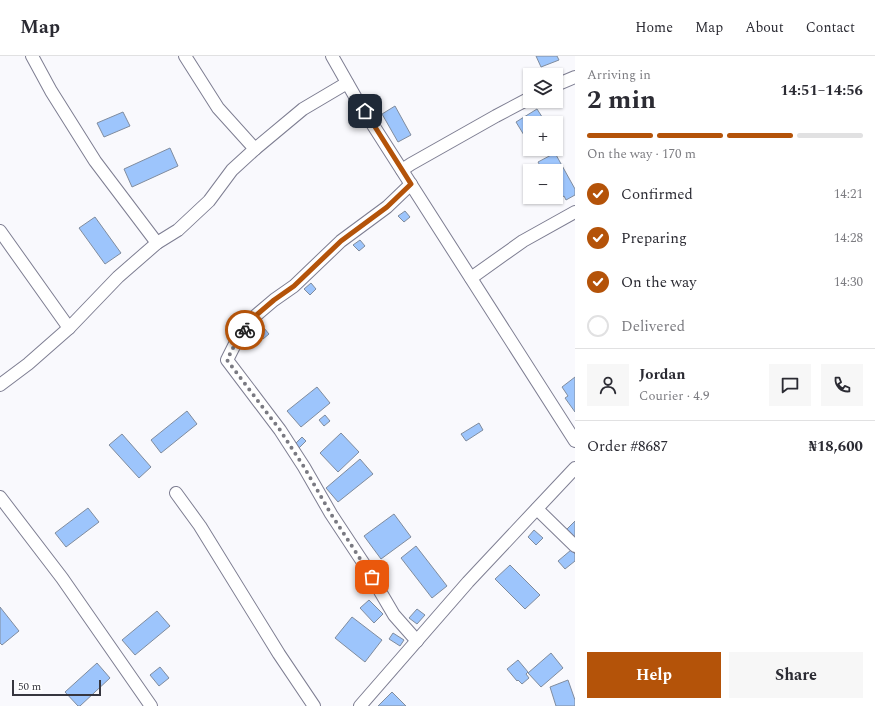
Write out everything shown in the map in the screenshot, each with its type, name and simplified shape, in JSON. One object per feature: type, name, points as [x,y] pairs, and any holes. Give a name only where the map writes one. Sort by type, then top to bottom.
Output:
[{"type":"street","points":[[32,56],[51,91],[95,161],[157,243]]},
{"type":"street","points":[[185,56],[218,108],[255,149]]},
{"type":"street","points":[[332,56],[347,83],[470,278],[575,441]]},
{"type":"street","points":[[563,82],[575,77]]},
{"type":"street","points":[[0,385],[28,364],[69,328],[118,277],[157,243],[178,230],[209,201],[232,170],[255,149],[303,109],[347,83]]},
{"type":"street","points":[[402,170],[523,102]]},
{"type":"street","points":[[411,184],[387,207],[341,241],[294,286],[254,317],[235,344],[227,360],[280,430],[304,467],[331,514],[364,564],[394,615],[417,641]]},
{"type":"street","points":[[470,278],[523,241],[575,212]]},
{"type":"street","points":[[0,230],[69,328]]},
{"type":"street","points":[[360,706],[468,582],[575,468]]},
{"type":"street","points":[[176,493],[200,526],[314,706]]},
{"type":"street","points":[[0,497],[62,578],[151,706]]},
{"type":"street","points":[[537,509],[575,546]]},
{"type":"building","points":[[536,56],[557,56],[559,60],[541,67]]},
{"type":"building","points":[[395,106],[411,135],[398,142],[382,114]]},
{"type":"building","points":[[537,109],[542,116],[526,116]]},
{"type":"building","points":[[123,112],[130,126],[104,137],[97,123]]},
{"type":"building","points":[[523,118],[523,134],[516,122]]},
{"type":"building","points":[[170,148],[178,166],[132,187],[124,169]]},
{"type":"building","points":[[549,156],[557,156],[561,164],[539,164],[538,162]]},
{"type":"building","points":[[563,167],[575,189],[575,195],[566,200],[564,196]]},
{"type":"building","points":[[405,211],[410,217],[404,222],[398,216]]},
{"type":"building","points":[[95,217],[121,253],[105,264],[79,228]]},
{"type":"building","points":[[360,240],[365,246],[359,251],[353,245]]},
{"type":"building","points":[[311,283],[316,289],[310,295],[304,289]]},
{"type":"building","points":[[264,328],[269,334],[263,339],[258,333]]},
{"type":"building","points":[[575,377],[575,412],[565,398],[568,396],[562,387]]},
{"type":"building","points":[[317,387],[330,403],[301,427],[287,411]]},
{"type":"building","points":[[187,411],[197,424],[161,453],[151,440]]},
{"type":"building","points":[[325,415],[330,421],[324,426],[319,420]]},
{"type":"building","points":[[479,423],[483,430],[466,441],[461,434]]},
{"type":"building","points":[[341,433],[359,452],[338,472],[320,453]]},
{"type":"building","points":[[122,434],[151,467],[139,478],[109,445]]},
{"type":"building","points":[[302,437],[306,441],[298,449],[294,445]]},
{"type":"building","points":[[360,459],[373,474],[338,502],[326,488]]},
{"type":"building","points":[[88,508],[99,522],[66,547],[55,533]]},
{"type":"building","points":[[394,514],[411,537],[381,559],[364,536]]},
{"type":"building","points":[[575,521],[575,538],[571,534],[569,536],[564,532]]},
{"type":"building","points":[[534,530],[543,538],[536,545],[528,537]]},
{"type":"building","points":[[416,546],[447,586],[432,598],[401,558]]},
{"type":"building","points":[[571,550],[575,554],[575,561],[565,569],[558,561]]},
{"type":"building","points":[[510,565],[540,595],[525,609],[495,579]]},
{"type":"building","points":[[369,600],[383,614],[374,623],[360,608]]},
{"type":"building","points":[[0,607],[19,631],[2,645],[0,643]]},
{"type":"building","points":[[417,609],[425,615],[417,624],[409,618]]},
{"type":"building","points":[[157,611],[170,626],[135,655],[122,640]]},
{"type":"building","points":[[352,617],[382,640],[365,662],[335,638]]},
{"type":"building","points":[[393,633],[404,640],[400,646],[389,639]]},
{"type":"building","points":[[551,653],[563,668],[541,687],[528,673]]},
{"type":"building","points":[[518,660],[528,672],[526,674],[529,678],[522,684],[518,680],[517,681],[507,669]]},
{"type":"building","points":[[97,663],[110,678],[80,706],[78,706],[65,692]]},
{"type":"building","points":[[160,667],[169,678],[159,686],[150,675]]},
{"type":"building","points":[[568,680],[575,700],[575,706],[556,706],[550,687]]},
{"type":"building","points":[[392,692],[406,706],[378,706]]},
{"type":"way so far","points":[[245,330],[235,344],[227,360],[280,430],[304,467],[331,514],[372,577]]},
{"type":"route","points":[[245,330],[254,317],[294,286],[341,241],[387,207],[411,184],[365,111]]}]
